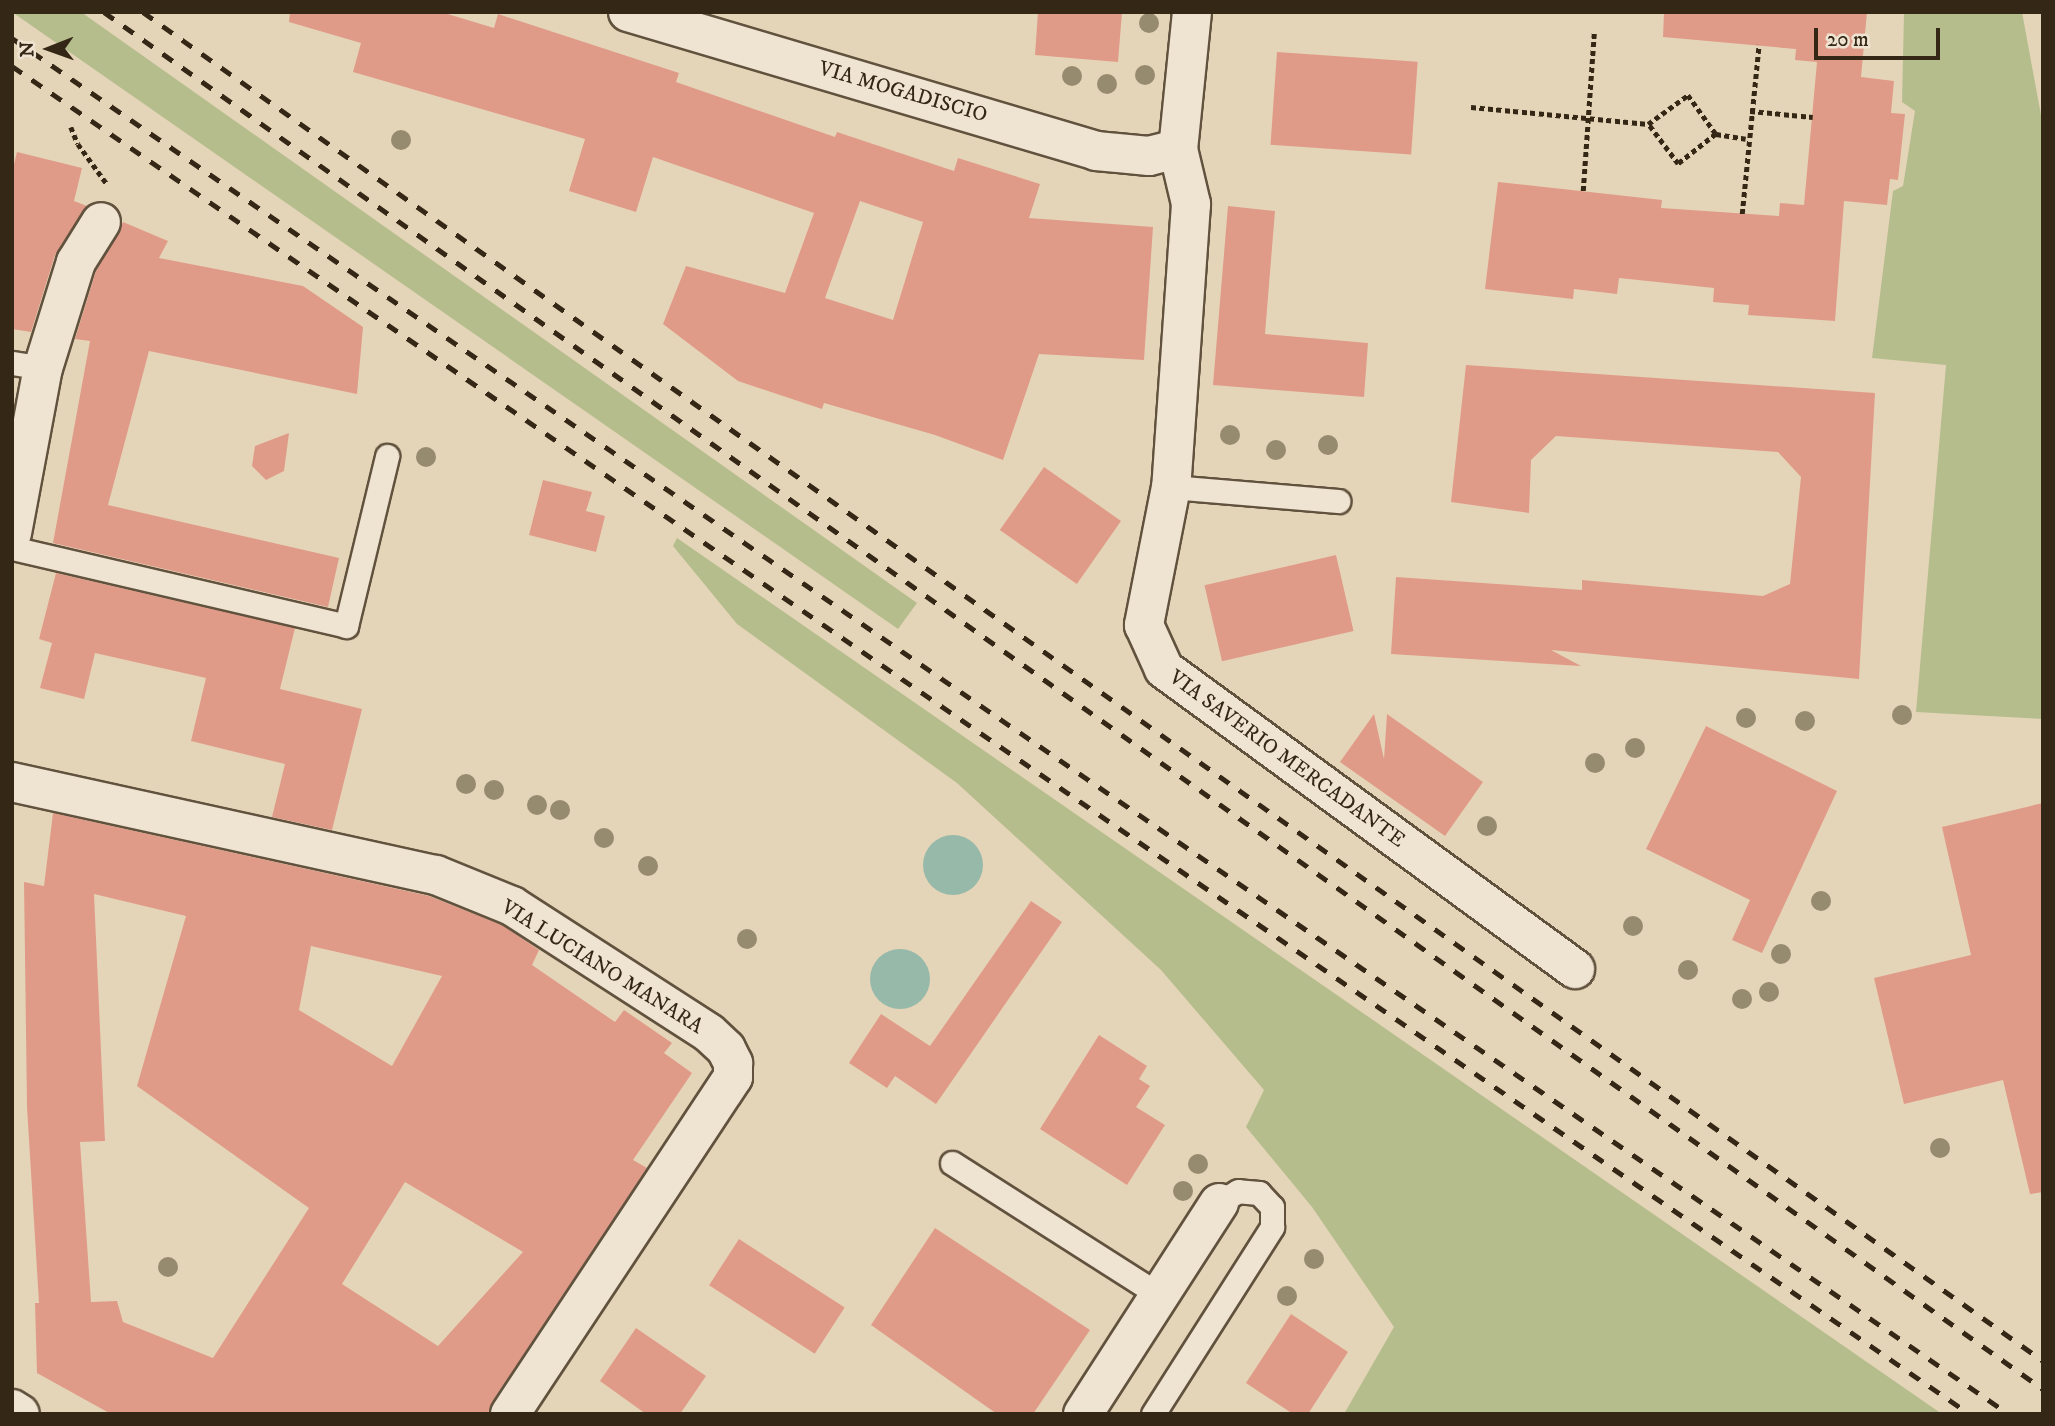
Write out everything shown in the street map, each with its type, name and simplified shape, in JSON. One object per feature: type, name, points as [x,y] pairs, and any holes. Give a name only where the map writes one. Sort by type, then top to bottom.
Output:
[{"type":"street","name":"VIA MOGADISCIO","points":[[628,12],[1096,151],[1149,156],[1178,149]]},
{"type":"street","name":"VIA SAVERIO MERCADANTE","points":[[1192,12],[1178,149],[1191,204],[1171,487],[1144,625],[1164,669],[1575,969]]},
{"type":"street","points":[[12,533],[28,366],[76,262],[101,222]]},
{"type":"street","name":"VIA LUCIANO MANARA","points":[[12,782],[436,874],[512,906],[709,1034],[726,1049],[733,1063],[733,1077],[510,1414]]},
{"type":"street","points":[[1083,1414],[1219,1203]]},
{"type":"street","points":[[12,1409],[20,1414]]},
{"type":"lane","points":[[12,548],[346,626],[387,456]]},
{"type":"lane","points":[[1171,487],[1338,500]]},
{"type":"lane","points":[[952,1163],[1158,1294]]},
{"type":"lane","points":[[1153,1414],[1272,1227],[1272,1208],[1259,1193],[1238,1191],[1219,1203]]},
{"type":"path","points":[[1583,191],[1594,32]]},
{"type":"path","points":[[1742,214],[1746,139],[1759,45]]},
{"type":"path","points":[[1471,107],[1648,124],[1688,95],[1716,134],[1746,139]]},
{"type":"path","points":[[1750,111],[1813,117]]},
{"type":"path","points":[[1648,124],[1678,164],[1716,134]]},
{"type":"path","points":[[71,127],[92,166],[106,179],[109,196],[101,222]]},
{"type":"green space","points":[[12,12],[81,12],[917,603],[898,629]]},
{"type":"green space","points":[[1904,12],[2022,12],[2043,126],[2043,719],[1916,712],[1946,365],[1872,358],[1893,191],[1903,186],[1915,111],[1902,102]]},
{"type":"green space","points":[[677,538],[1942,1414],[1344,1414],[1394,1327],[1312,1207],[1246,1127],[1264,1090],[1161,970],[957,783],[737,624],[673,546]]},
{"type":"shaded area","points":[[947,835],[959,835],[978,848],[983,865],[981,877],[970,890],[959,895],[947,895],[928,882],[923,871],[923,859],[936,840]]},
{"type":"shaded area","points":[[894,949],[906,949],[925,962],[930,979],[928,991],[917,1004],[906,1009],[894,1009],[875,996],[870,985],[870,973],[883,954]]},
{"type":"building","points":[[290,12],[441,12],[494,28],[498,14],[679,73],[676,82],[835,137],[837,132],[954,171],[958,158],[1040,184],[1029,218],[1153,227],[1144,360],[1039,354],[1003,460],[935,435],[824,403],[822,409],[738,381],[663,324],[686,266],[785,293],[814,213],[653,157],[636,212],[569,191],[585,139],[353,72],[361,43],[289,22]],"holes":[[[860,201],[923,222],[893,320],[825,298]]]},
{"type":"building","points":[[1038,12],[1122,12],[1118,62],[1035,55]]},
{"type":"building","points":[[1664,12],[1867,12],[1861,77],[1894,81],[1891,113],[1905,114],[1898,180],[1890,179],[1887,205],[1844,201],[1835,321],[1748,315],[1749,305],[1713,302],[1714,288],[1619,278],[1617,294],[1574,289],[1573,299],[1485,289],[1498,182],[1662,200],[1661,208],[1779,216],[1780,203],[1804,205],[1817,62],[1795,60],[1796,49],[1663,37]]},
{"type":"building","points":[[1277,52],[1418,62],[1411,155],[1271,145]]},
{"type":"building","points":[[17,152],[82,168],[74,201],[87,206],[55,255],[31,332],[12,329],[12,172]]},
{"type":"building","points":[[1228,206],[1275,211],[1265,334],[1368,343],[1364,397],[1213,385]]},
{"type":"building","points":[[123,222],[168,241],[159,258],[303,286],[363,327],[357,394],[149,351],[108,505],[339,558],[328,607],[53,543],[90,341],[75,339],[96,271]]},
{"type":"building","points":[[1466,365],[1875,393],[1859,679],[1551,650],[1581,666],[1391,654],[1396,577],[1582,590],[1582,580],[1763,596],[1790,584],[1801,477],[1778,452],[1556,436],[1531,460],[1529,513],[1451,502]]},
{"type":"building","points":[[289,433],[284,471],[266,480],[252,466],[255,446]]},
{"type":"building","points":[[1044,467],[1121,521],[1077,584],[1000,530]]},
{"type":"building","points":[[543,480],[592,492],[586,511],[605,516],[596,552],[529,535]]},
{"type":"building","points":[[1336,555],[1354,631],[1222,661],[1204,585]]},
{"type":"building","points":[[56,573],[295,628],[280,689],[362,709],[332,830],[272,817],[285,764],[191,741],[206,678],[95,653],[84,699],[40,688],[52,643],[39,639]]},
{"type":"building","points":[[1374,714],[1384,759],[1387,714],[1483,782],[1445,836],[1340,762]]},
{"type":"building","points":[[1706,726],[1837,791],[1762,953],[1732,940],[1750,900],[1646,849]]},
{"type":"building","points":[[2043,803],[2043,1192],[2030,1194],[2003,1080],[1904,1104],[1874,978],[1971,955],[1942,827]]},
{"type":"building","points":[[53,813],[429,896],[502,925],[539,950],[532,965],[615,1022],[624,1010],[672,1043],[664,1053],[692,1073],[633,1160],[647,1168],[492,1402],[488,1414],[111,1414],[37,1373],[35,1303],[39,1303],[27,1107],[24,882],[44,886]],"holes":[[[94,894],[186,916],[137,1086],[309,1208],[213,1358],[123,1322],[117,1301],[91,1302],[80,1142],[105,1141]],[[311,946],[442,976],[392,1066],[299,1010]],[[405,1182],[523,1252],[438,1346],[342,1284]]]},
{"type":"building","points":[[1031,901],[1062,922],[936,1104],[895,1076],[887,1088],[849,1063],[881,1014],[930,1046]]},
{"type":"building","points":[[1099,1035],[1147,1066],[1139,1079],[1150,1086],[1136,1107],[1165,1125],[1127,1185],[1040,1129]]},
{"type":"building","points":[[935,1228],[1090,1330],[1033,1414],[997,1414],[871,1325]]},
{"type":"building","points":[[739,1239],[845,1308],[815,1354],[709,1285]]},
{"type":"building","points":[[1291,1314],[1348,1352],[1308,1414],[1293,1414],[1246,1383]]},
{"type":"building","points":[[636,1328],[706,1376],[680,1414],[646,1414],[600,1381]]},
{"type":"railway","points":[[104,12],[2043,1389]]},
{"type":"railway","points":[[143,12],[2043,1361]]},
{"type":"railway","points":[[12,38],[2009,1414]]},
{"type":"railway","points":[[12,66],[1970,1414]]}]
